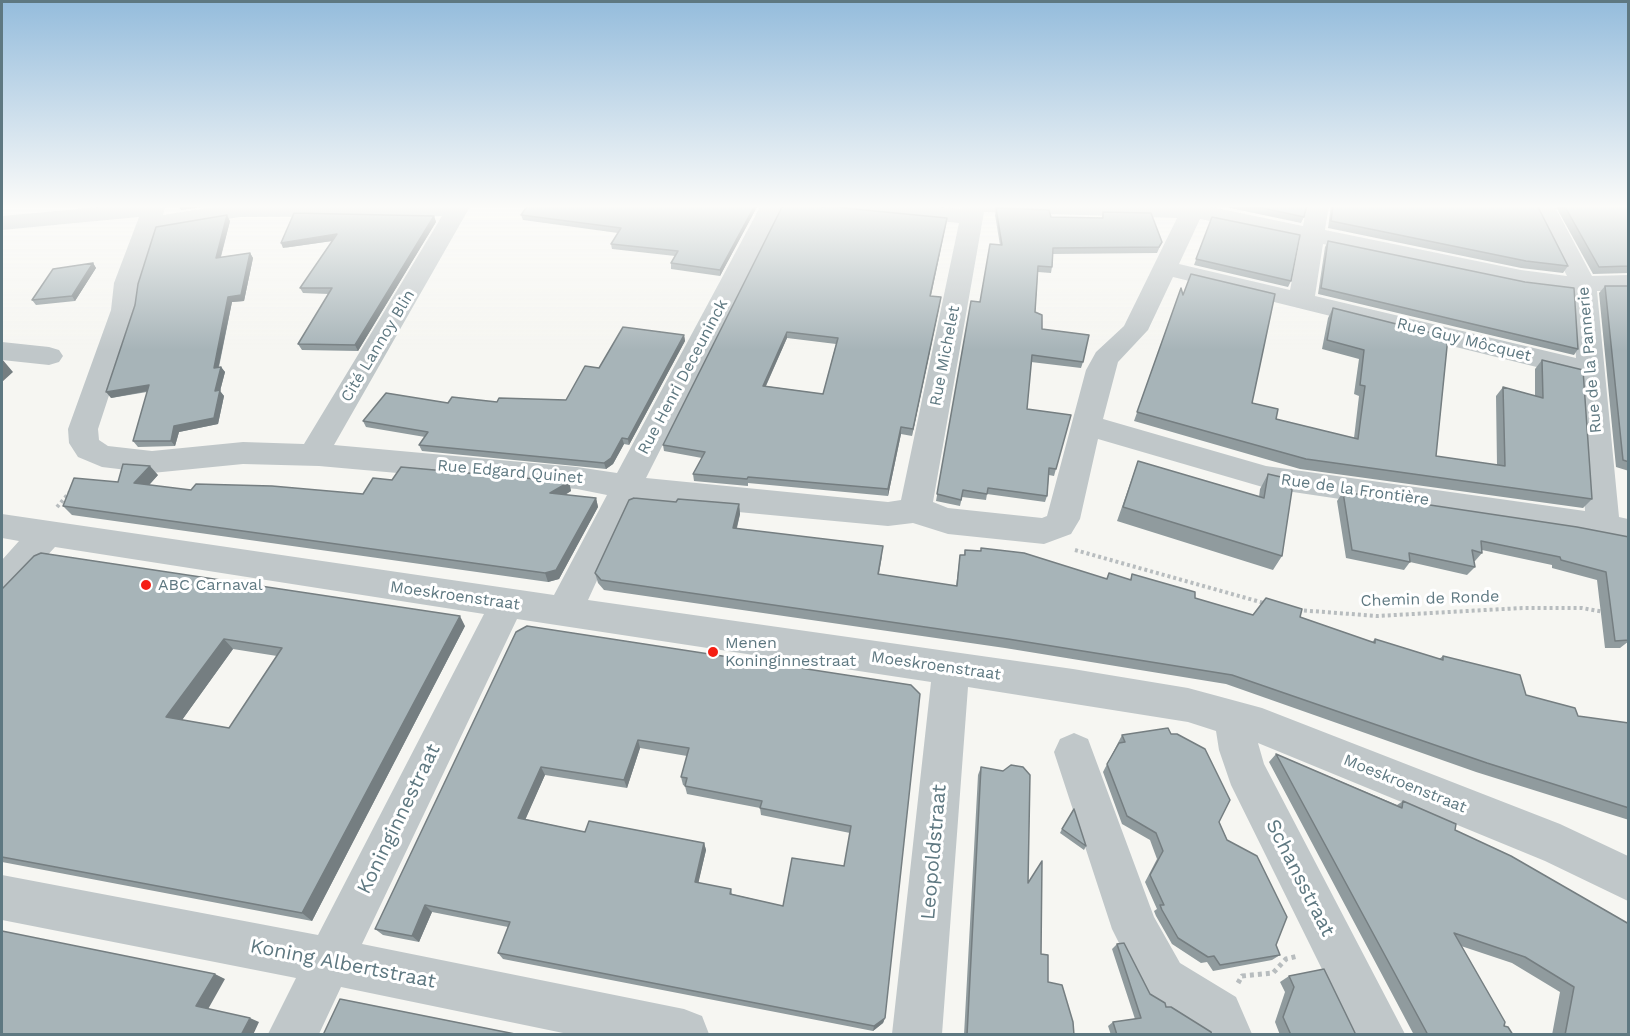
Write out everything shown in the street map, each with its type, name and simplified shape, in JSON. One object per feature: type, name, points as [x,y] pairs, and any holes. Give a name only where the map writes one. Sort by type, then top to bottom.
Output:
[{"type":"street","points":[[102,456],[89,449],[84,443],[83,429],[124,310],[127,283],[138,253]]},
{"type":"street","name":"Cité Lannoy Blin","points":[[313,455],[432,253]]},
{"type":"street","name":"Rue Henri Deceuninck","points":[[564,612],[621,495],[748,253]]},
{"type":"street","name":"Rue Michelet","points":[[916,506],[968,253]]},
{"type":"street","points":[[916,506],[934,519],[1032,531],[1053,529],[1063,519],[1103,364],[1136,330],[1166,268],[1169,253]]},
{"type":"street","points":[[1301,301],[1309,253]]},
{"type":"street","points":[[1404,253],[1521,278],[1584,284],[1629,283]]},
{"type":"street","name":"Rue de la Pannerie","points":[[1570,253],[1584,284],[1591,371],[1616,529]]},
{"type":"street","name":"Rue Guy Môcquet","points":[[1166,268],[1591,371]]},
{"type":"street","points":[[2,351],[49,356]]},
{"type":"street","name":"Rue de la Frontière","points":[[1087,425],[1266,477],[1616,529]]},
{"type":"street","name":"Rue Edgard Quinet","points":[[102,456],[152,462],[243,453],[313,455],[577,478],[621,495],[663,493],[888,514],[908,512],[916,506]]},
{"type":"street","name":"Moeskroenstraat","points":[[2,526],[46,535],[1153,699],[1234,718],[1560,846],[1629,879]]},
{"type":"street","points":[[2,582],[46,535]]},
{"type":"street","name":"Koninginnestraat","points":[[293,1035],[507,604]]},
{"type":"street","name":"Leopoldstraat","points":[[917,1035],[951,669]]},
{"type":"street","name":"Schansstraat","points":[[1234,718],[1239,750],[1246,771],[1380,1035]]},
{"type":"street","points":[[1074,752],[1136,929],[1163,980],[1223,1024]]},
{"type":"street","points":[[1560,846],[1629,868]]},
{"type":"street","name":"Koning Albertstraat","points":[[2,898],[329,961],[684,1035]]},
{"type":"path","points":[[46,535],[54,511],[102,456]]},
{"type":"path","points":[[1032,531],[1035,541],[1084,552],[1275,607]]},
{"type":"path","name":"Chemin de Ronde","points":[[1296,610],[1377,616],[1466,609],[1582,608],[1613,614]]},
{"type":"path","points":[[1223,1024],[1242,976],[1273,973],[1286,959],[1335,947]]},
{"type":"building","points":[[148,253],[217,253],[216,258],[250,253],[241,295],[228,297],[214,368],[221,367],[215,391],[220,390],[214,418],[174,426],[171,441],[133,441],[149,385],[106,392],[135,305],[138,284]]},
{"type":"building","points":[[324,253],[411,253],[355,345],[298,344],[332,288],[300,288]]},
{"type":"building","points":[[677,253],[729,253],[720,270],[671,263]]},
{"type":"building","points":[[759,253],[939,253],[930,296],[941,297],[913,429],[901,427],[888,489],[693,474],[705,452],[663,445]],"holes":[[[787,332],[838,338],[823,394],[763,386]]]},
{"type":"building","points":[[988,253],[1053,253],[1052,267],[1038,266],[1035,312],[1042,315],[1042,329],[1089,335],[1083,362],[1032,355],[1027,409],[1071,415],[1056,469],[1049,468],[1047,496],[988,488],[987,494],[963,490],[961,500],[937,494],[971,301],[980,302]]},
{"type":"building","points":[[1198,253],[1296,253],[1291,281],[1196,259]]},
{"type":"building","points":[[1326,253],[1387,253],[1525,282],[1574,288],[1578,349],[1321,288]]},
{"type":"building","points":[[1489,253],[1562,253],[1568,266]]},
{"type":"building","points":[[1591,253],[1629,253],[1629,266],[1599,267]]},
{"type":"building","points":[[93,263],[72,296],[32,300],[53,269]]},
{"type":"building","points":[[1191,274],[1275,294],[1252,403],[1278,409],[1276,419],[1358,439],[1365,386],[1360,385],[1364,350],[1327,340],[1333,308],[1448,337],[1436,456],[1505,466],[1503,387],[1543,398],[1542,360],[1583,370],[1592,499],[1306,459],[1137,412],[1181,288],[1183,295]]},
{"type":"building","points":[[1605,286],[1629,286],[1629,462],[1623,460]]},
{"type":"building","points":[[623,327],[684,335],[628,439],[622,438],[611,458],[604,463],[419,445],[428,432],[363,421],[386,393],[448,403],[452,397],[497,402],[499,398],[566,400],[585,366],[599,368]]},
{"type":"building","points":[[1138,461],[1264,498],[1268,474],[1281,477],[1292,490],[1282,556],[1123,507]]},
{"type":"building","points":[[123,464],[150,466],[134,483],[191,490],[196,484],[272,486],[363,494],[373,478],[392,480],[401,467],[569,482],[550,493],[596,498],[556,570],[545,573],[63,506],[74,478],[118,482]]},
{"type":"building","points":[[1343,492],[1629,537],[1629,640],[1615,641],[1606,572],[1561,560],[1560,557],[1481,541],[1482,553],[1472,550],[1475,567],[1409,553],[1410,562],[1352,550]]},
{"type":"building","points":[[634,498],[739,504],[733,528],[883,546],[878,574],[957,586],[960,555],[965,555],[965,550],[981,551],[981,548],[1024,553],[1107,579],[1109,573],[1131,580],[1132,574],[1195,592],[1195,598],[1253,615],[1266,598],[1302,609],[1300,617],[1375,643],[1375,639],[1443,660],[1443,656],[1520,675],[1526,695],[1575,708],[1578,716],[1629,723],[1629,808],[1487,763],[1232,675],[1008,639],[601,580],[595,573],[629,500]]},
{"type":"building","points":[[41,553],[460,616],[302,913],[2,857],[2,589],[34,556]],"holes":[[[224,639],[282,648],[229,728],[166,717]]]},
{"type":"building","points":[[527,626],[911,685],[920,694],[885,1018],[874,1026],[498,953],[510,922],[425,905],[412,936],[375,929],[516,632]],"holes":[[[638,740],[689,748],[681,777],[687,778],[685,786],[762,801],[760,808],[851,826],[844,866],[792,858],[783,906],[730,894],[731,889],[695,882],[704,843],[589,821],[585,832],[518,818],[541,767],[624,780]]]},
{"type":"building","points":[[1168,728],[1171,734],[1177,734],[1205,749],[1230,800],[1219,822],[1227,840],[1257,856],[1287,917],[1276,945],[1280,955],[1220,965],[1214,956],[1208,957],[1178,938],[1162,910],[1160,905],[1164,905],[1150,875],[1163,851],[1156,833],[1127,816],[1107,764],[1119,743],[1125,742],[1122,735]]},
{"type":"building","points":[[1276,754],[1402,808],[1403,801],[1456,824],[1455,830],[1511,856],[1629,924],[1629,1035],[1565,1035],[1574,987],[1525,957],[1454,933],[1505,1022],[1504,1026],[1508,1027],[1513,1035],[1428,1035]]},
{"type":"building","points":[[1011,765],[1023,767],[1030,775],[1028,883],[1042,861],[1041,954],[1048,955],[1048,982],[1062,985],[1073,1022],[1074,1035],[967,1035],[981,767],[1003,771]]},
{"type":"building","points":[[1074,809],[1086,846],[1062,829]]},
{"type":"building","points":[[2,931],[215,974],[196,1006],[250,1018],[241,1035],[2,1035]]},
{"type":"building","points":[[1124,943],[1150,994],[1165,1003],[1166,1007],[1171,1007],[1211,1032],[1212,1035],[1117,1035],[1113,1022],[1141,1018],[1117,944]]},
{"type":"building","points":[[1324,969],[1356,1035],[1291,1035],[1283,1017],[1294,987],[1289,976]]},
{"type":"building","points":[[340,999],[520,1035],[323,1035]]},
{"type":"place","name":"ABC Carnaval","points":[[146,585]]},
{"type":"place","name":"Menen Koninginnestraat","points":[[713,652]]}]
